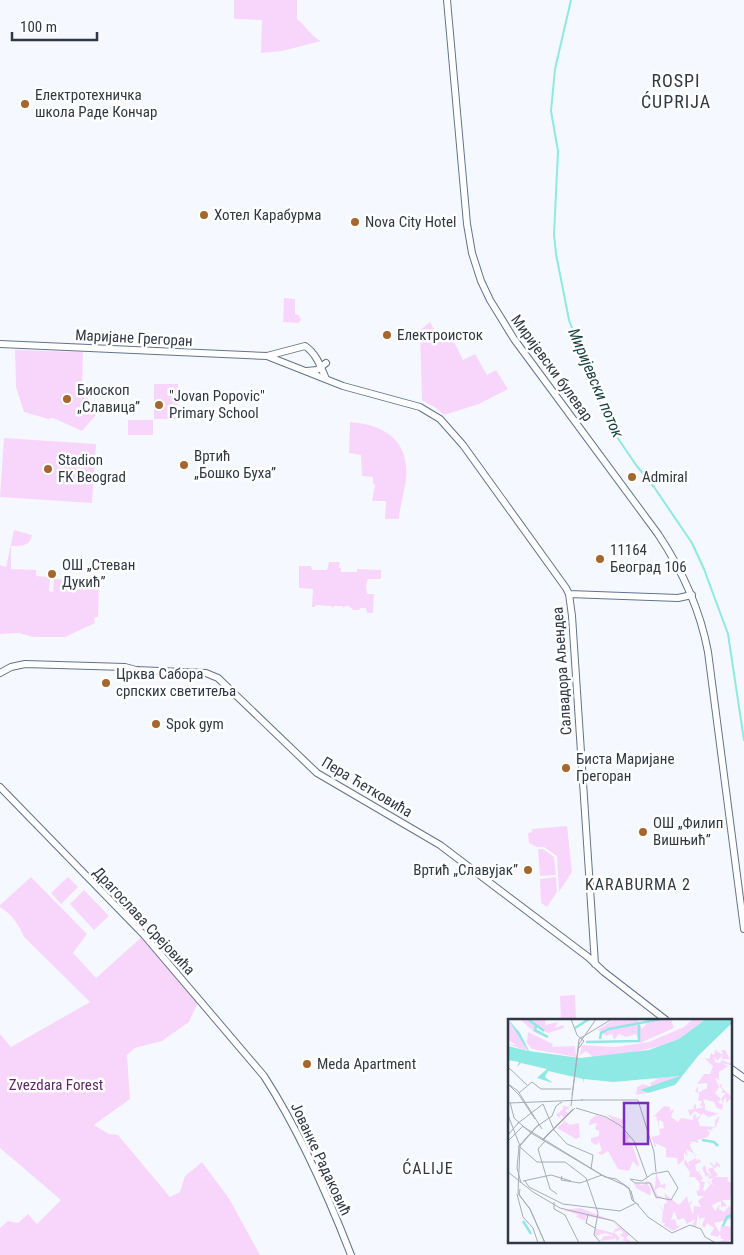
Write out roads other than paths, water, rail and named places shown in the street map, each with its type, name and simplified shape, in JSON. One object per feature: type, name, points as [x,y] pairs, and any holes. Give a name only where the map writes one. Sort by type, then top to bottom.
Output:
[{"type":"street","name":"Миријевски булевар","points":[[447,0],[467,224],[472,253],[481,281],[490,300],[514,339],[658,534],[674,559],[692,595],[703,630],[709,658],[744,929]]},
{"type":"street","name":"Маријане Грегоран","points":[[0,344],[267,356],[305,346],[324,365],[326,379],[267,356]]},
{"type":"street","points":[[290,350],[287,356],[290,365]]},
{"type":"street","points":[[303,371],[312,368],[317,359]]},
{"type":"street","points":[[303,371],[314,371],[324,365]]},
{"type":"street","name":"Салвадора Аљендеа","points":[[326,379],[356,390],[420,407],[440,419],[463,445],[562,581],[569,594],[595,964]]},
{"type":"street","points":[[569,594],[678,598],[692,595]]},
{"type":"street","name":"Пера Ћетковића","points":[[0,673],[18,665],[36,664],[125,667],[136,670],[213,675],[257,714],[316,772],[440,845],[588,956],[595,964],[665,1019]]},
{"type":"street","name":"Драгослава Срејовића","points":[[0,787],[144,935],[264,1076]]},
{"type":"street","points":[[732,1069],[744,1078]]},
{"type":"street","name":"Јованке Радаковић","points":[[264,1076],[304,1147],[331,1205],[350,1255]]},
{"type":"waterway","name":"Миријевски поток","points":[[571,0],[555,69],[551,111],[558,151],[554,235],[569,320],[601,405],[615,434],[692,543],[704,569],[728,634],[744,740]]},
{"type":"place","name":"Електротехничка школа Раде Кончар","points":[[25,104]]},
{"type":"place","name":"Хотел Карабурма","points":[[204,215]]},
{"type":"place","name":"Nova City Hotel","points":[[355,222]]},
{"type":"place","name":"Електроисток","points":[[387,335]]},
{"type":"place","name":"Биоскоп „Славица”","points":[[67,399]]},
{"type":"place","name":"\"Jovan Popovic\" Primary School","points":[[159,405]]},
{"type":"place","name":"Вртић „Бошко Буха”","points":[[184,465]]},
{"type":"place","name":"Stadion FK Beograd","points":[[48,469]]},
{"type":"place","name":"Admiral","points":[[632,477]]},
{"type":"place","name":"11164 Београд 106","points":[[600,559]]},
{"type":"place","name":"ОШ „Стеван Дукић”","points":[[52,574]]},
{"type":"place","name":"Црква Сабора српских светитеља","points":[[106,683]]},
{"type":"place","name":"Spok gym","points":[[156,724]]},
{"type":"place","name":"Биста Маријане Грегоран","points":[[566,768]]},
{"type":"place","name":"ОШ „Филип Вишњић”","points":[[643,832]]},
{"type":"place","name":"Вртић „Славујак”","points":[[528,870]]},
{"type":"place","name":"Meda Apartment","points":[[307,1064]]},
{"type":"district","name":"ROSPI ĆUPRIJA","points":[[676,90]]},
{"type":"district","name":"KARABURMA 2","points":[[638,884]]},
{"type":"district","name":"ĆALIJE","points":[[428,1168]]},
{"type":"park label","name":"Zvezdara Forest","points":[[56,1085]]}]
